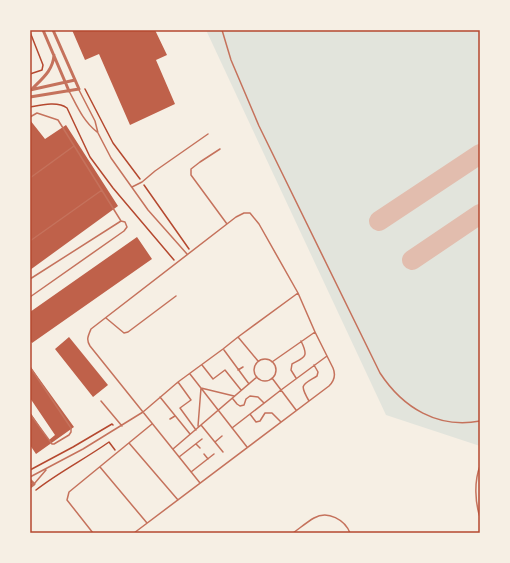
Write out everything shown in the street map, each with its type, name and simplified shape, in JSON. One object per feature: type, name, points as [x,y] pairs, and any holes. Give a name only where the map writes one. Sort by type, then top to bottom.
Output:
[{"type":"street","points":[[43,30],[69,91]]},
{"type":"street","points":[[30,97],[79,89],[53,30]]},
{"type":"street","points":[[31,90],[49,72],[52,66],[54,54]]},
{"type":"street","points":[[31,90],[64,81],[74,80]]},
{"type":"street","points":[[30,478],[34,484],[30,487]]},
{"type":"lane","points":[[222,30],[231,60],[259,126],[380,374],[390,387],[417,411],[440,421],[461,423],[480,421]]},
{"type":"lane","points":[[79,89],[111,158],[148,210],[187,254]]},
{"type":"lane","points":[[69,91],[89,126],[98,132]]},
{"type":"lane","points":[[30,117],[37,113],[58,120],[127,227],[124,231],[30,297]]},
{"type":"lane","points":[[132,187],[142,182],[154,171],[208,134]]},
{"type":"lane","points":[[30,178],[74,146]]},
{"type":"lane","points":[[220,149],[191,169],[191,175],[227,224]]},
{"type":"lane","points":[[30,242],[102,190]]},
{"type":"lane","points":[[134,533],[296,411],[332,383],[335,378],[335,373],[298,293],[255,218],[250,213],[244,213],[227,224],[176,262],[91,329],[88,336],[87,342],[200,483]]},
{"type":"lane","points":[[30,279],[122,221]]},
{"type":"lane","points":[[30,478],[83,450],[143,412],[178,382],[298,293]]},
{"type":"lane","points":[[106,318],[119,331],[124,333],[128,332],[176,296]]},
{"type":"lane","points":[[272,362],[315,332]]},
{"type":"lane","points":[[238,337],[259,362]]},
{"type":"lane","points":[[296,378],[291,370],[292,364],[303,359],[306,355],[301,341]]},
{"type":"lane","points":[[223,349],[249,384]]},
{"type":"lane","points":[[232,428],[327,356]]},
{"type":"lane","points":[[265,360],[272,362],[275,368],[272,378],[266,381],[257,377],[254,371],[256,364],[259,362],[265,360]]},
{"type":"lane","points":[[202,365],[213,379],[225,370],[241,390]]},
{"type":"lane","points":[[308,401],[304,392],[304,386],[306,382],[317,376],[318,372],[314,365]]},
{"type":"lane","points":[[30,367],[71,428],[71,432],[64,438],[52,444],[30,414]]},
{"type":"lane","points":[[238,370],[243,367]]},
{"type":"lane","points":[[190,374],[247,448]]},
{"type":"lane","points":[[173,449],[257,377]]},
{"type":"lane","points":[[272,378],[296,411]]},
{"type":"lane","points":[[178,382],[191,400],[180,408],[196,430]]},
{"type":"lane","points":[[201,388],[233,397],[240,406],[244,405],[246,399],[250,396],[258,397],[264,403]]},
{"type":"lane","points":[[198,428],[201,388]]},
{"type":"lane","points":[[160,397],[190,435]]},
{"type":"lane","points":[[101,401],[122,426]]},
{"type":"lane","points":[[250,414],[256,422],[260,421],[265,413],[272,413],[281,422]]},
{"type":"lane","points":[[170,419],[175,416]]},
{"type":"lane","points":[[93,533],[67,499],[69,492],[152,424]]},
{"type":"lane","points":[[201,425],[223,452]]},
{"type":"lane","points":[[215,442],[222,436]]},
{"type":"lane","points":[[179,457],[202,439]]},
{"type":"lane","points":[[129,443],[178,500]]},
{"type":"lane","points":[[196,444],[200,448]]},
{"type":"lane","points":[[204,454],[208,458]]},
{"type":"lane","points":[[191,472],[214,454]]},
{"type":"lane","points":[[480,466],[477,473],[476,494],[480,517]]},
{"type":"lane","points":[[100,467],[147,523]]},
{"type":"lane","points":[[34,484],[47,468]]},
{"type":"lane","points":[[293,533],[315,517],[329,515],[341,520],[348,526],[350,533]]},
{"type":"path","points":[[30,32],[42,65],[42,70],[30,74]]},
{"type":"path","points":[[84,86],[113,143],[191,251]]},
{"type":"path","points":[[30,107],[60,104],[68,108],[90,157],[113,188],[176,262]]},
{"type":"path","points":[[30,470],[112,424],[116,429]]},
{"type":"path","points":[[36,490],[52,478],[87,458],[109,442],[117,453]]},
{"type":"shaded area","points":[[206,30],[480,30],[480,446],[386,415]]},
{"type":"building","points":[[72,30],[155,30],[167,55],[156,60],[175,104],[130,125],[99,54],[85,60]]},
{"type":"building","points":[[30,120],[45,139],[66,125],[118,206],[30,270]]},
{"type":"building","points":[[137,237],[152,259],[32,343],[30,340],[30,312]]},
{"type":"building","points":[[69,337],[108,385],[93,397],[55,349]]},
{"type":"building","points":[[30,366],[74,427],[36,454],[30,445],[30,412],[49,440],[55,435],[30,398]]},
{"type":"taxiway","points":[[379,221],[480,154]]},
{"type":"taxiway","points":[[412,260],[480,214]]}]
